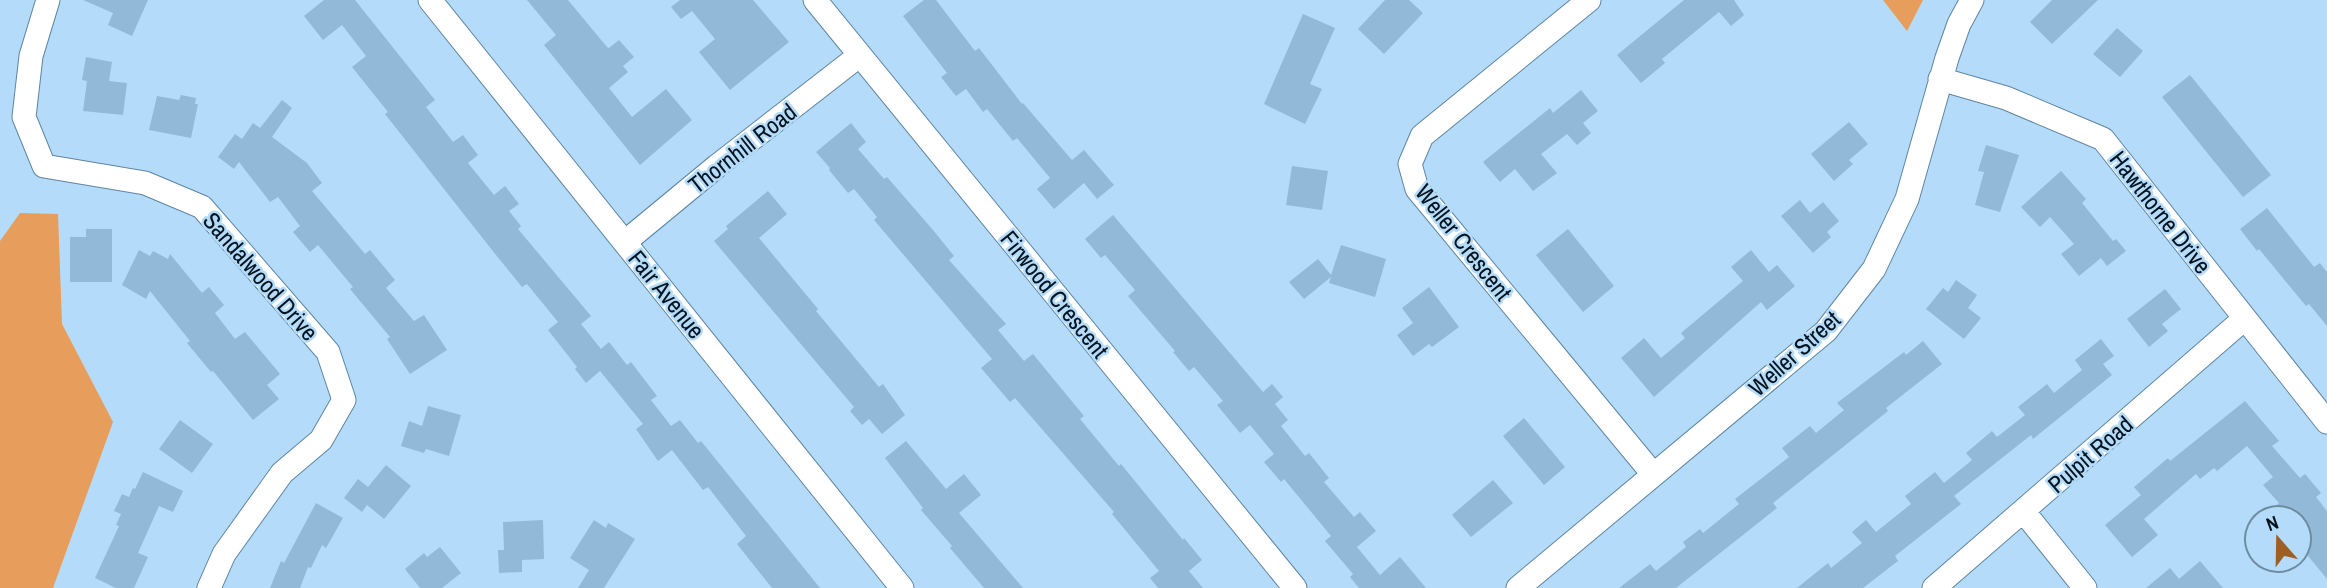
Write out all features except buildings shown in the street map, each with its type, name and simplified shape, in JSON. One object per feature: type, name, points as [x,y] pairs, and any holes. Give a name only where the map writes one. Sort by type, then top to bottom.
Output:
[{"type":"street","name":"Sandalwood Drive","points":[[48,0],[30,56],[24,117],[44,166],[145,183],[202,207],[328,352],[344,400],[321,440],[282,472],[224,554],[209,588]]},
{"type":"street","name":"Fair Avenue","points":[[429,0],[902,588]]},
{"type":"street","name":"Firwood Crescent","points":[[816,0],[1295,588]]},
{"type":"street","name":"Weller Crescent","points":[[1589,0],[1422,136],[1410,164],[1416,189],[1653,474]]},
{"type":"street","name":"Weller Street","points":[[1518,588],[1826,331],[1874,269],[1907,199],[1940,79],[1959,24],[1972,0]]},
{"type":"street","name":"Thornhill Road","points":[[625,242],[717,166],[860,55]]},
{"type":"street","name":"Hawthorne Drive","points":[[1940,79],[2006,97],[2104,139],[2327,422]]},
{"type":"street","name":"Pulpit Road","points":[[1934,588],[2244,319]]},
{"type":"street","points":[[2024,512],[2085,588]]},
{"type":"shaded area","points":[[1883,0],[1923,0],[1907,31]]},
{"type":"shaded area","points":[[20,213],[58,214],[62,324],[113,422],[53,588],[0,588],[0,241]]}]
